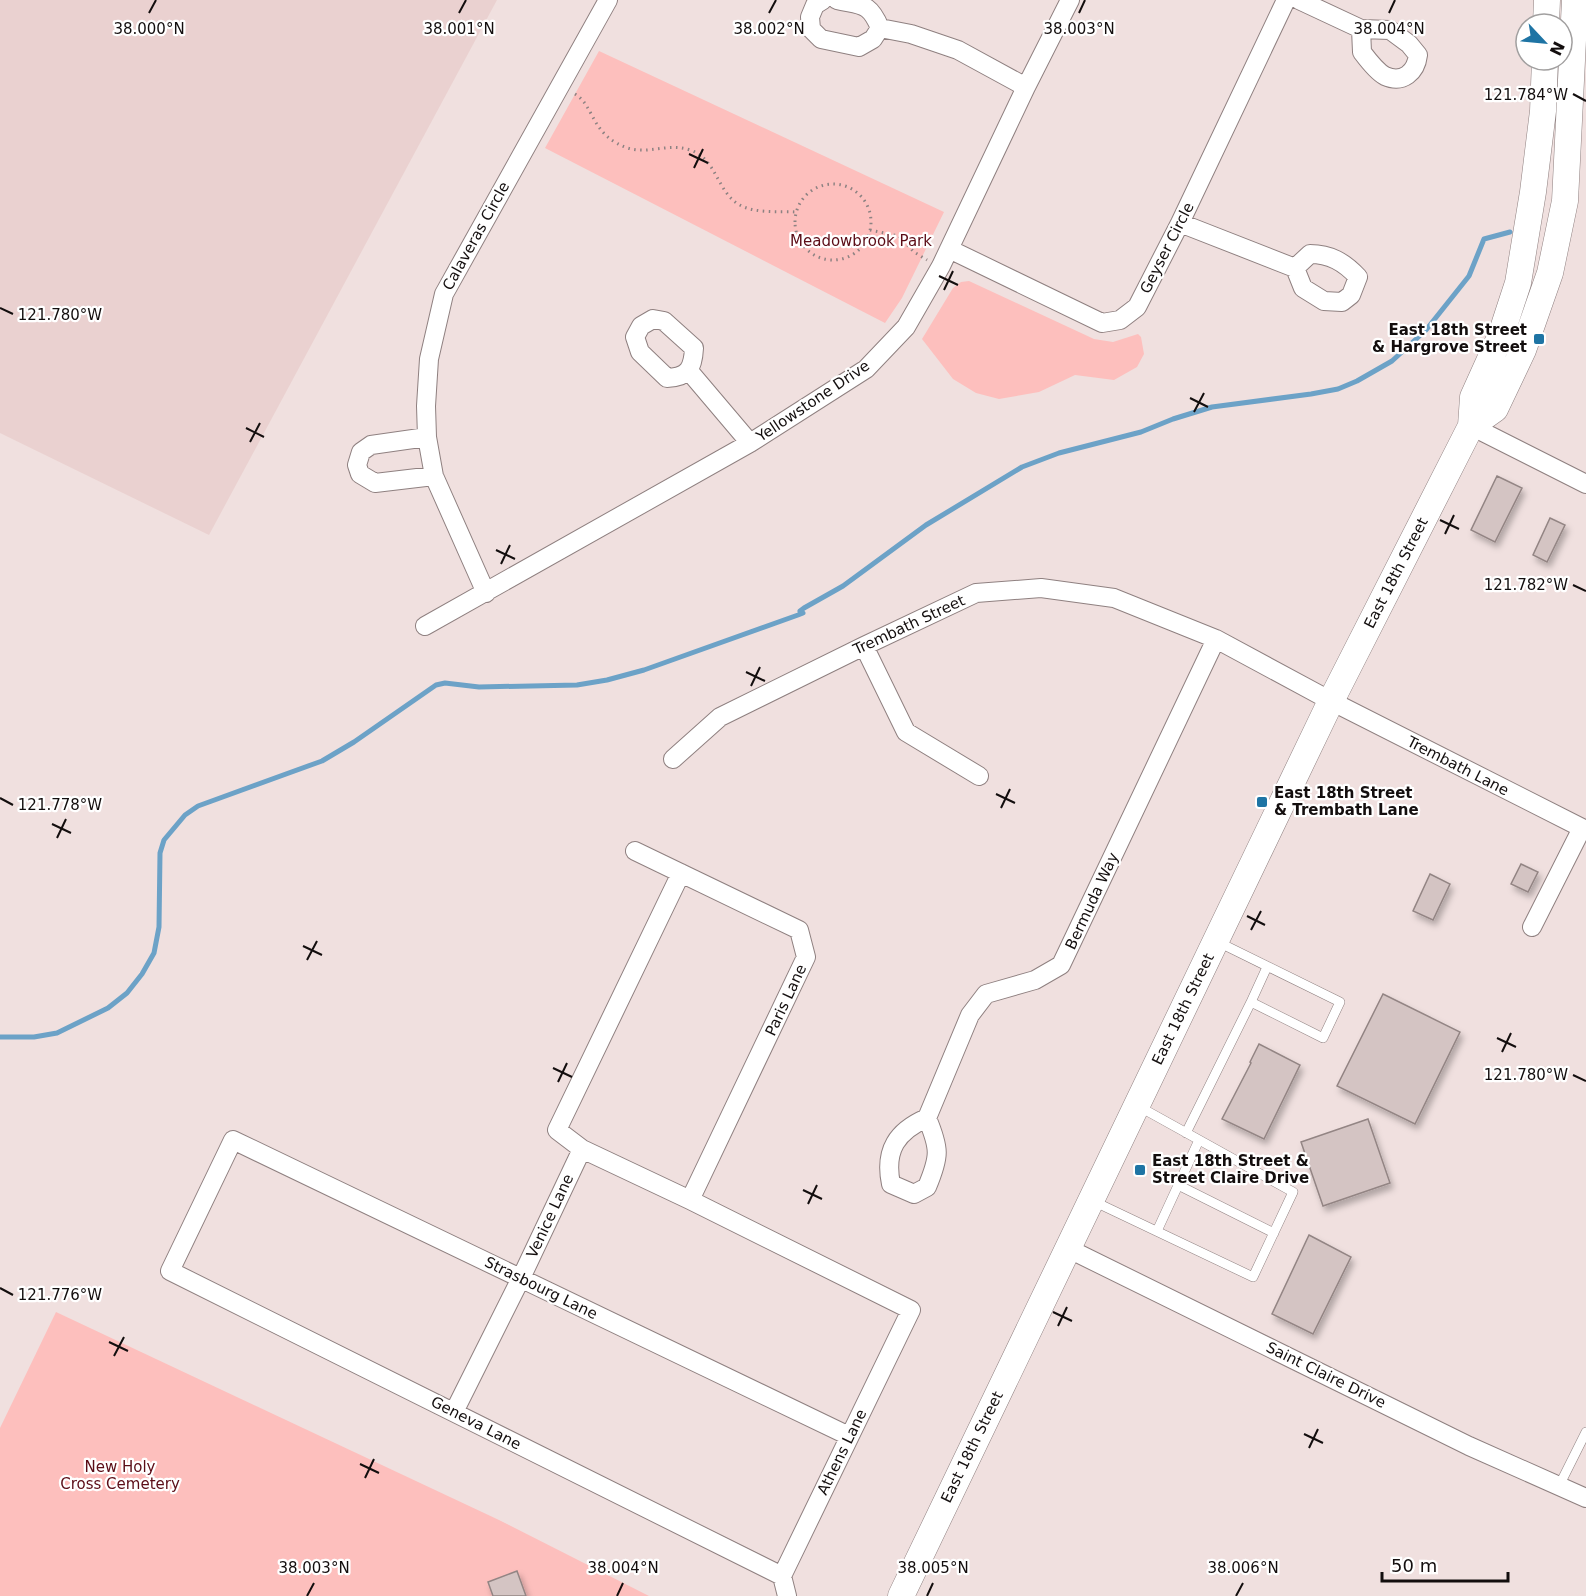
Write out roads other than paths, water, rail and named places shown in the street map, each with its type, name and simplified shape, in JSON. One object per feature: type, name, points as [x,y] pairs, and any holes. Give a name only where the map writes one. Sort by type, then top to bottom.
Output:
[{"type":"main road","name":"East 18th Street","points":[[1471,426],[1495,409],[1523,350],[1550,273],[1564,201],[1575,0]]},
{"type":"main road","name":"East 18th Street","points":[[901,1596],[1331,701],[1471,426],[1473,397],[1501,335],[1518,283],[1533,192],[1543,111],[1545,72]]},
{"type":"street","name":"Calaveras Circle","points":[[486,593],[434,476],[427,436],[429,359],[444,294],[609,0]]},
{"type":"street","points":[[823,0],[815,5],[810,17],[811,29],[821,39],[859,47],[873,39],[880,28]]},
{"type":"street","points":[[837,0],[868,7],[880,28]]},
{"type":"street","name":"Yellowstone Drive","points":[[425,626],[750,443],[866,369],[906,327],[945,258],[1070,0]]},
{"type":"street","name":"Geyser Circle","points":[[945,258],[1102,323],[1120,320],[1137,308],[1180,224],[1286,0]]},
{"type":"street","points":[[1299,0],[1361,29]]},
{"type":"street","points":[[880,28],[911,34],[957,50],[1026,87]]},
{"type":"street","points":[[1180,224],[1295,268]]},
{"type":"street","points":[[688,371],[750,443]]},
{"type":"street","points":[[1471,426],[1586,484]]},
{"type":"street","points":[[427,436],[371,445],[361,452],[357,465],[360,474],[375,483],[434,476]]},
{"type":"street","name":"Trembath Street","points":[[673,759],[720,717],[976,593],[1041,588],[1114,598],[1216,639],[1331,701]]},
{"type":"street","name":"Bermuda Way","points":[[927,1118],[970,1015],[986,994],[1035,980],[1061,965],[1216,639]]},
{"type":"street","points":[[864,646],[906,732],[979,776]]},
{"type":"street","name":"Trembath Lane","points":[[1331,701],[1584,829]]},
{"type":"street","points":[[1532,927],[1584,829]]},
{"type":"street","name":"Paris Lane","points":[[635,850],[800,930],[806,957],[690,1200]]},
{"type":"street","points":[[681,873],[557,1130],[582,1149],[690,1200]]},
{"type":"street","name":"Strasbourg Lane","points":[[170,1271],[233,1140],[849,1436]]},
{"type":"street","name":"Venice Lane","points":[[453,1412],[521,1278],[582,1149]]},
{"type":"street","name":"Athens Lane","points":[[690,1200],[911,1311],[782,1576]]},
{"type":"street","name":"Saint Claire Drive","points":[[1067,1248],[1469,1446],[1586,1498]]},
{"type":"street","name":"Geneva Lane","points":[[170,1271],[782,1576]]},
{"type":"street","points":[[782,1576],[787,1596]]},
{"type":"lane","points":[[1216,941],[1340,1002],[1323,1038],[1251,1002]]},
{"type":"lane","points":[[1186,1133],[1267,967]]},
{"type":"lane","points":[[1091,1200],[1253,1277],[1274,1233],[1293,1192],[1136,1105]]},
{"type":"lane","points":[[1157,1231],[1199,1140]]},
{"type":"lane","points":[[1179,1185],[1274,1233]]},
{"type":"lane","points":[[1559,1486],[1586,1432]]},
{"type":"waterway","points":[[0,1037],[34,1037],[57,1033],[108,1008],[127,993],[142,974],[154,953],[159,927],[160,853],[164,840],[185,815],[198,806],[322,761],[354,742],[436,685],[445,683],[479,687],[577,685],[607,680],[644,670],[803,613],[800,611],[843,586],[926,525],[1022,467],[1059,453],[1141,432],[1212,407],[1311,394],[1338,389],[1357,381],[1392,361],[1426,330],[1469,276],[1484,239],[1510,232]]},
{"type":"place","name":"East 18th Street & Hargrove Street","points":[[1539,339]]},
{"type":"place","name":"East 18th Street & Trembath Lane","points":[[1262,802]]},
{"type":"place","name":"East 18th Street & Street Claire Drive","points":[[1140,1170]]},
{"type":"park label","name":"Meadowbrook Park","points":[[861,241]]},
{"type":"park label","name":"New Holy Cross Cemetery","points":[[120,1476]]}]
